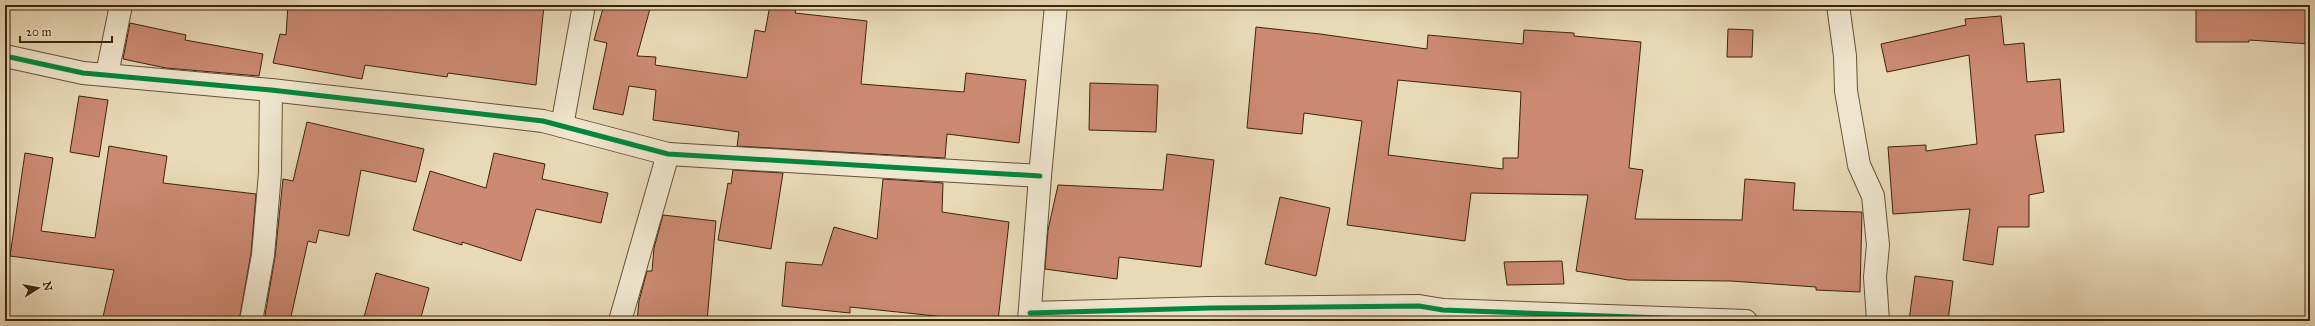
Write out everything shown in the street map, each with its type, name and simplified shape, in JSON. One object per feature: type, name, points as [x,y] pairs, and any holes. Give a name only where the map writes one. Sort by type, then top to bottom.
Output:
[{"type":"street","points":[[107,74],[121,5]]},
{"type":"street","points":[[562,126],[584,5]]},
{"type":"street","points":[[1056,5],[1040,176],[1030,317],[1417,314],[1443,310],[1746,321]]},
{"type":"street","points":[[1838,5],[1845,56],[1846,91],[1859,165],[1873,196],[1878,245],[1875,277],[1878,321]]},
{"type":"street","points":[[5,56],[83,73],[271,90],[543,121],[668,154],[1040,176]]},
{"type":"street","points":[[251,321],[263,247],[270,173],[271,90]]},
{"type":"street","points":[[620,321],[668,154]]},
{"type":"building","points":[[288,5],[544,5],[536,85],[448,73],[447,77],[365,65],[362,79],[273,63],[280,34],[286,35]]},
{"type":"building","points":[[604,5],[651,5],[637,56],[656,57],[655,65],[747,78],[755,30],[765,32],[770,5],[797,5],[795,13],[867,21],[861,84],[964,92],[966,73],[1026,80],[1019,143],[947,134],[945,158],[737,146],[739,132],[653,120],[656,90],[629,86],[623,115],[593,109],[607,43],[594,40]]},
{"type":"building","points":[[2196,5],[2310,5],[2310,44],[2249,40],[2249,42],[2196,42]]},
{"type":"building","points":[[2001,16],[2004,45],[2024,43],[2027,82],[2060,79],[2064,132],[2035,135],[2044,192],[2029,195],[2029,227],[1998,227],[1993,265],[1963,260],[1970,209],[1893,214],[1888,147],[1926,145],[1926,151],[1977,144],[1969,55],[1887,72],[1881,44],[1966,25],[1965,19]]},
{"type":"building","points":[[130,23],[186,35],[185,40],[263,54],[259,76],[166,68],[123,59]]},
{"type":"building","points":[[1256,27],[1320,34],[1427,49],[1428,35],[1523,44],[1524,30],[1574,33],[1574,36],[1641,42],[1629,168],[1643,170],[1635,219],[1742,220],[1745,179],[1795,183],[1793,210],[1862,212],[1860,292],[1816,290],[1816,287],[1731,281],[1628,280],[1576,271],[1588,195],[1471,193],[1465,241],[1347,225],[1362,121],[1304,113],[1302,134],[1247,128]],"holes":[[[1398,80],[1521,92],[1518,158],[1503,158],[1503,169],[1388,155]]]},
{"type":"building","points":[[1728,29],[1753,30],[1752,57],[1727,57]]},
{"type":"building","points":[[1090,83],[1158,85],[1156,132],[1089,130]]},
{"type":"building","points":[[79,96],[108,100],[99,157],[70,152]]},
{"type":"building","points":[[307,122],[424,149],[416,182],[361,170],[349,236],[319,230],[316,243],[308,241],[290,321],[264,321],[275,257],[283,179],[293,181]]},
{"type":"building","points":[[109,146],[167,156],[163,183],[256,194],[251,253],[239,321],[102,321],[114,270],[10,256],[25,153],[53,158],[41,231],[95,238]]},
{"type":"building","points":[[494,153],[545,164],[542,179],[608,193],[601,223],[536,209],[521,261],[462,242],[462,245],[413,230],[430,171],[486,188]]},
{"type":"building","points":[[1167,154],[1214,160],[1201,267],[1119,257],[1117,279],[1045,269],[1048,230],[1058,185],[1163,190]]},
{"type":"building","points":[[733,170],[783,173],[771,249],[718,240],[728,183],[731,184]]},
{"type":"building","points":[[883,179],[943,183],[942,212],[1009,222],[998,321],[944,321],[945,317],[850,307],[850,313],[782,306],[786,262],[822,265],[834,227],[877,239]]},
{"type":"building","points":[[1280,197],[1330,208],[1316,276],[1265,264]]},
{"type":"building","points":[[663,215],[716,221],[707,321],[637,321],[639,301],[647,271],[652,271],[654,248]]},
{"type":"building","points":[[1562,261],[1564,284],[1507,285],[1504,262]]},
{"type":"building","points":[[376,273],[429,288],[420,321],[363,321]]},
{"type":"building","points":[[1915,276],[1953,281],[1948,321],[1909,321]]},
{"type":"cycle path","points":[[5,56],[83,73],[271,90],[543,121],[668,154],[1040,176]]},
{"type":"cycle path","points":[[1030,313],[1210,308],[1419,306],[1443,310],[1746,321]]}]
